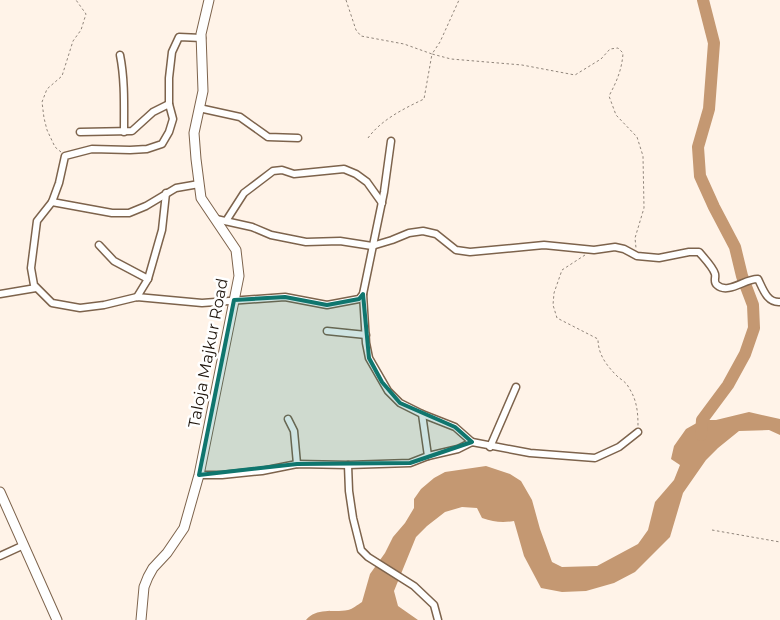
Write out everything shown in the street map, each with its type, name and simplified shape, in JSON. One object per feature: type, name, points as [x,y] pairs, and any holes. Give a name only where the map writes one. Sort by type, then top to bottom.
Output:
[{"type":"street","name":"Taloja Majkur Road","points":[[141,620],[144,587],[148,577],[184,528],[199,475],[239,276],[236,250],[201,198],[199,184],[194,133],[203,91],[202,38],[204,14],[209,0]]},
{"type":"street","points":[[202,38],[179,37],[172,52],[168,104],[173,120],[162,144],[147,149],[92,149],[65,156],[52,202],[37,221],[31,268],[34,285],[52,303],[80,308],[104,305],[137,297],[202,303],[285,297],[327,305],[359,299],[363,294]]},
{"type":"street","points":[[120,55],[124,100],[124,132]]},
{"type":"street","points":[[80,132],[132,131],[154,112],[168,104]]},
{"type":"street","points":[[199,108],[240,117],[268,138],[298,138]]},
{"type":"street","points":[[390,141],[382,203],[363,294],[369,358],[388,391],[400,403],[455,427],[472,442],[490,447],[538,454],[595,458],[618,447],[638,432]]},
{"type":"street","points":[[226,221],[244,193],[273,171],[282,170],[294,174],[344,170],[356,174],[367,182],[382,203]]},
{"type":"street","points":[[52,202],[112,213],[129,213],[146,206],[176,188],[199,184]]},
{"type":"street","points":[[137,297],[148,279],[162,230],[166,193]]},
{"type":"street","points":[[216,219],[252,227],[272,235],[306,242],[340,241],[372,246],[423,230],[436,234],[456,250],[470,252],[544,245],[594,250],[624,249],[637,256],[659,258],[699,252],[715,274],[717,285],[729,288],[753,278],[758,279],[766,297],[776,303],[780,302]]},
{"type":"street","points":[[99,245],[114,261],[148,279]]},
{"type":"street","points":[[0,294],[36,288]]},
{"type":"street","points":[[327,331],[366,336]]},
{"type":"street","points":[[490,447],[516,387]]},
{"type":"street","points":[[422,414],[428,456]]},
{"type":"street","points":[[288,419],[294,431],[297,464]]},
{"type":"street","points":[[199,475],[262,471],[297,464],[348,465],[410,462],[458,449],[472,442]]},
{"type":"street","points":[[348,465],[353,518],[358,542],[362,550],[368,557],[414,586],[434,605],[438,620]]},
{"type":"street","points":[[0,492],[57,620]]},
{"type":"street","points":[[0,556],[24,545]]},
{"type":"path","points":[[65,156],[55,147],[47,130],[42,102],[47,89],[62,76],[74,41],[81,30],[86,14],[76,0]]},
{"type":"path","points":[[346,0],[356,30],[361,36],[404,44],[452,59],[522,65],[575,75],[601,59],[610,49],[618,48],[623,53],[622,66],[609,96],[616,115],[638,137],[643,156],[644,208],[635,238],[637,256]]},
{"type":"path","points":[[368,138],[374,130],[401,110],[424,99],[432,54],[440,42],[459,0]]},
{"type":"path","points":[[594,250],[562,270],[554,293],[553,305],[558,318],[598,339],[598,350],[607,364],[628,386],[634,396],[638,412],[638,432]]},
{"type":"path","points":[[712,530],[780,542]]},
{"type":"highlighted area","points":[[363,294],[369,358],[382,382],[400,403],[455,427],[472,442],[410,463],[297,464],[199,475],[234,300],[285,297],[327,305],[359,299]]},
{"type":"shaded area","points":[[749,412],[780,419],[780,435],[769,430],[739,431],[718,448],[706,460],[683,493],[670,537],[635,572],[614,583],[586,591],[562,592],[541,588],[524,556],[514,521],[502,522],[482,518],[477,508],[462,507],[445,512],[416,537],[394,591],[398,606],[418,620],[306,620],[315,613],[348,610],[362,602],[370,574],[414,508],[414,499],[421,489],[445,472],[486,466],[510,474],[521,481],[532,500],[552,562],[562,567],[597,566],[638,544],[648,530],[655,502],[674,480],[680,465],[671,459],[674,446],[686,429],[702,420],[716,420]]},
{"type":"waterway","points":[[701,435],[702,420],[728,385],[745,354],[754,328],[753,305],[742,276],[735,247],[700,176],[698,147],[709,109],[714,43],[703,0]]}]
